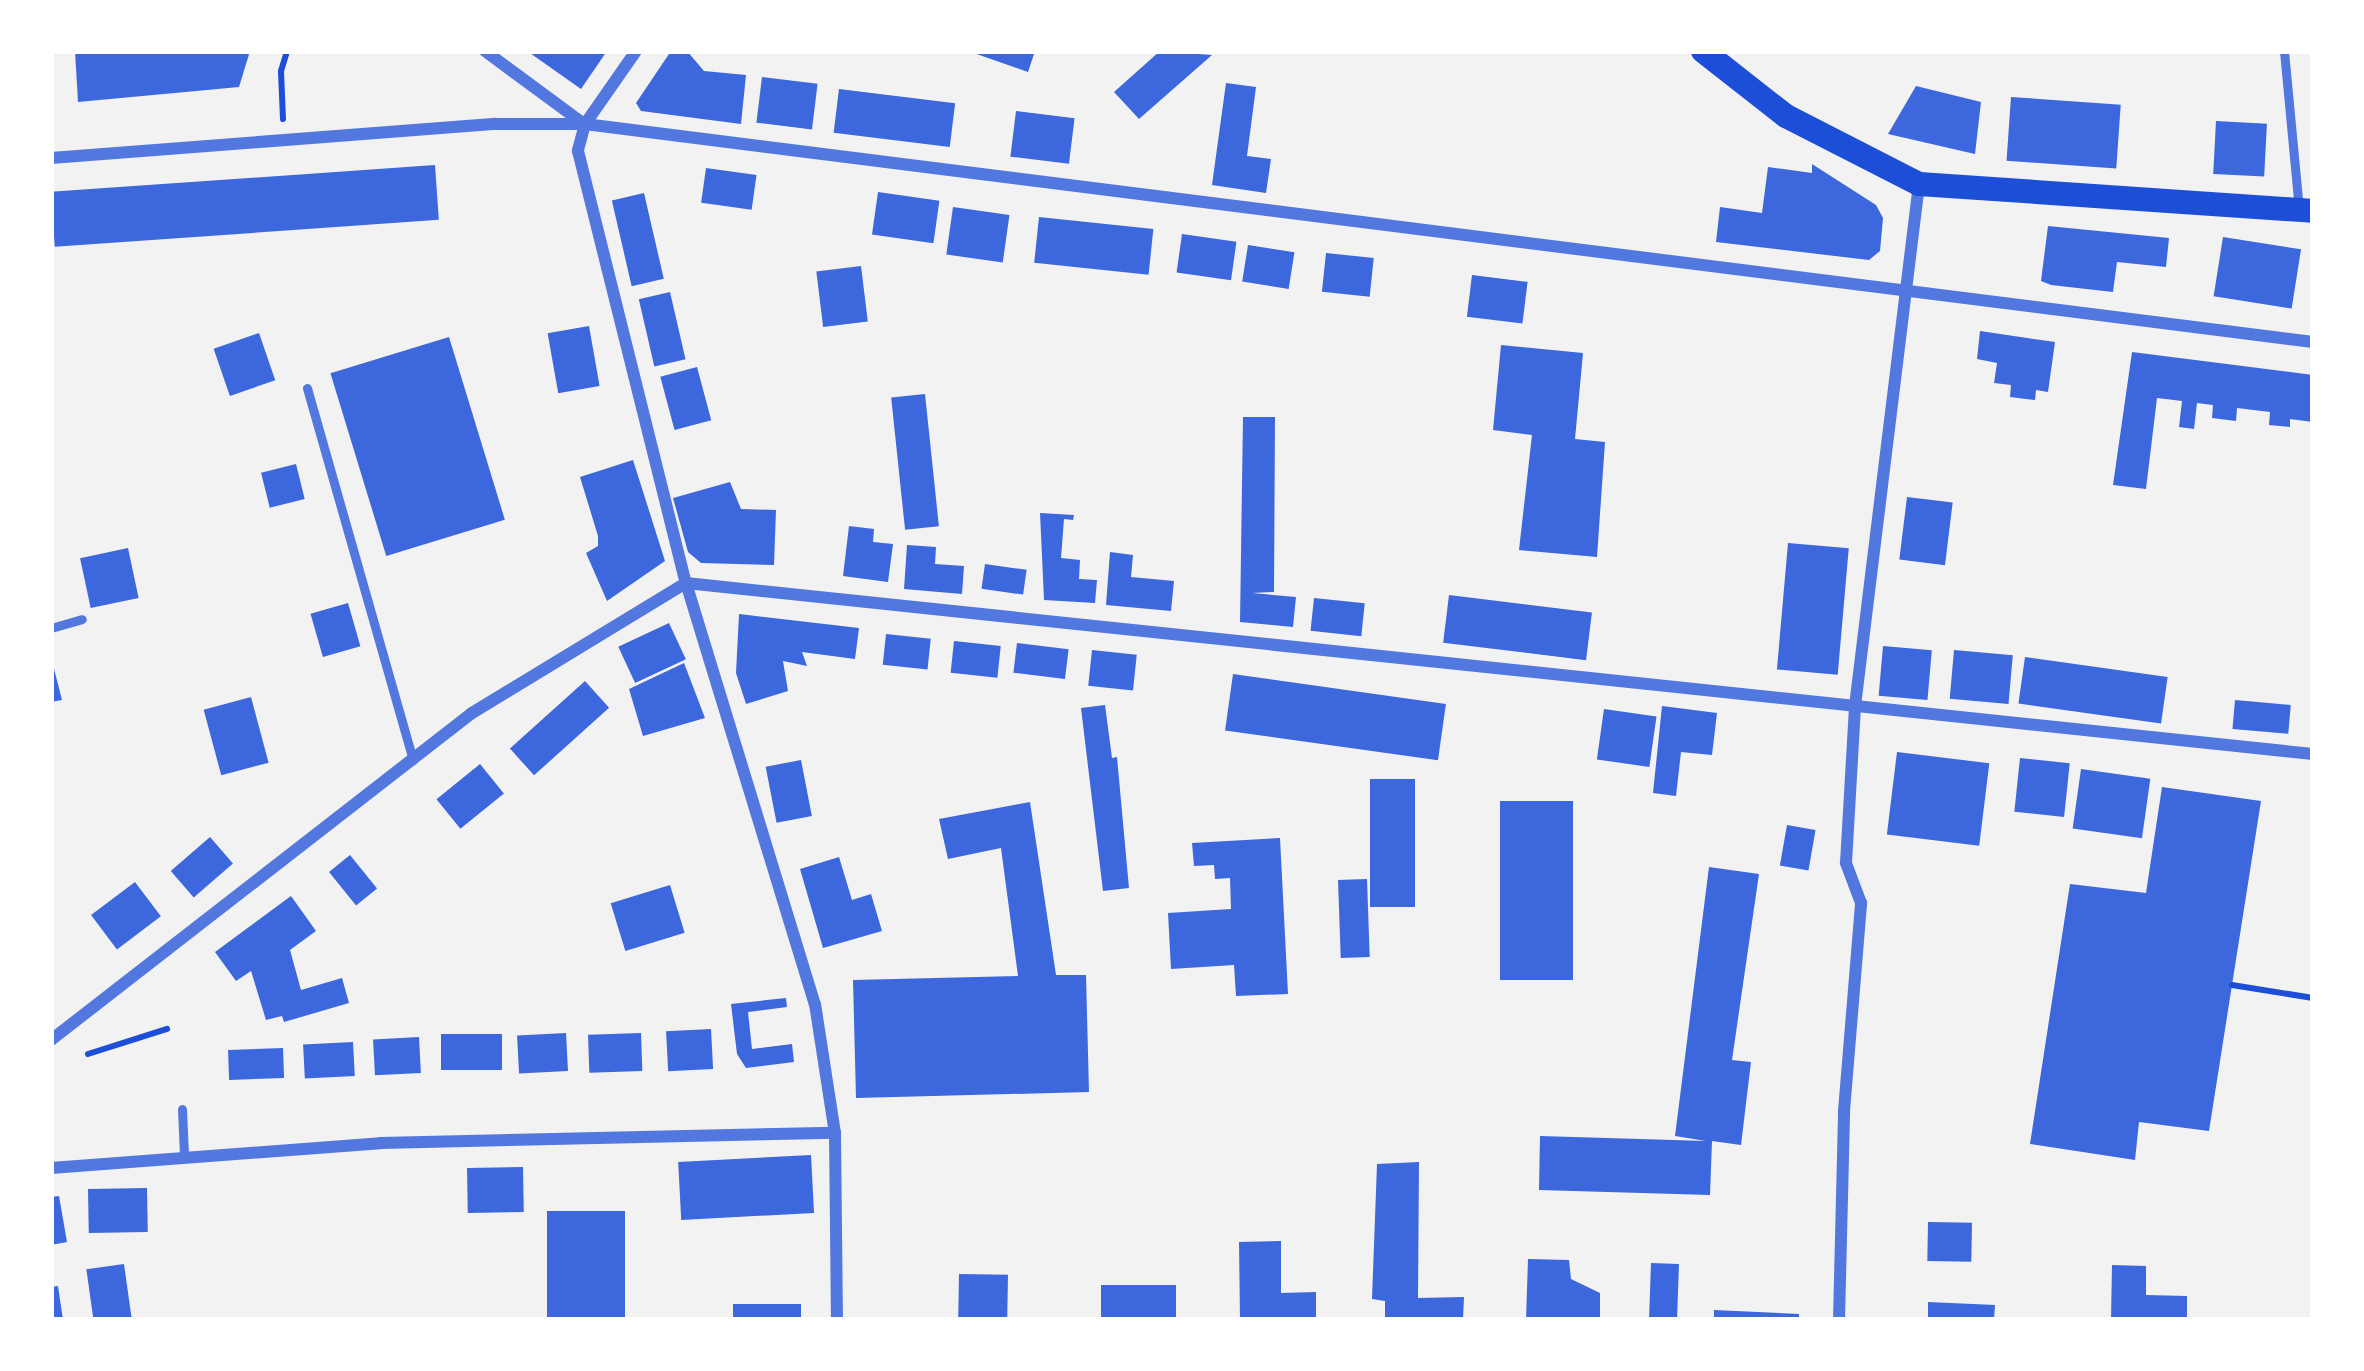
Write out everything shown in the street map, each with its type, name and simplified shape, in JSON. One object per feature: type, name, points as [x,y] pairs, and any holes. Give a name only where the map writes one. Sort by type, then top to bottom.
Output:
[{"type":"main road","points":[[1703,51],[1786,116],[1875,166],[1919,184],[2306,210]]},
{"type":"street","points":[[485,51],[585,124]]},
{"type":"street","points":[[636,51],[585,124],[578,151],[686,583],[815,1004],[835,1133],[837,1320]]},
{"type":"street","points":[[51,158],[496,124],[585,124],[2313,342]]},
{"type":"street","points":[[1838,1320],[1844,1111],[1862,903],[1846,863],[1855,706],[1902,291],[1919,184]]},
{"type":"street","points":[[51,1040],[472,713],[686,583],[2313,754]]},
{"type":"street","points":[[51,1168],[380,1143],[835,1133]]},
{"type":"lane","points":[[2284,51],[2306,210]]},
{"type":"lane","points":[[307,388],[413,760]]},
{"type":"lane","points":[[51,628],[82,619]]},
{"type":"lane","points":[[182,1108],[184,1155]]},
{"type":"path","points":[[283,140],[281,71],[287,51]]},
{"type":"path","points":[[2232,985],[2313,998]]},
{"type":"path","points":[[88,1054],[167,1029]]},
{"type":"building","points":[[75,51],[250,51],[239,87],[78,102]]},
{"type":"building","points":[[527,51],[607,51],[581,89]]},
{"type":"building","points":[[671,51],[687,51],[704,71],[746,75],[741,124],[641,111],[636,103]]},
{"type":"building","points":[[968,51],[1035,51],[1028,72]]},
{"type":"building","points":[[1160,51],[1212,55],[1139,119],[1114,92]]},
{"type":"building","points":[[762,77],[818,84],[812,129],[756,123]]},
{"type":"building","points":[[1226,83],[1256,87],[1247,156],[1271,159],[1266,193],[1212,185]]},
{"type":"building","points":[[1916,86],[1981,102],[1975,154],[1888,134]]},
{"type":"building","points":[[839,89],[955,103],[950,147],[834,133]]},
{"type":"building","points":[[2011,97],[2121,105],[2116,169],[2007,161]]},
{"type":"building","points":[[1016,111],[1075,118],[1069,164],[1010,157]]},
{"type":"building","points":[[2216,121],[2267,124],[2264,177],[2213,174]]},
{"type":"building","points":[[1812,164],[1876,205],[1883,218],[1880,251],[1869,260],[1716,242],[1720,207],[1762,213],[1768,167],[1812,173]]},
{"type":"building","points":[[435,165],[439,220],[55,247],[51,192]]},
{"type":"building","points":[[706,168],[757,175],[752,210],[701,203]]},
{"type":"building","points":[[878,192],[939,201],[933,243],[872,235]]},
{"type":"building","points":[[644,193],[664,279],[632,286],[612,200]]},
{"type":"building","points":[[953,207],[1009,215],[1003,262],[946,255]]},
{"type":"building","points":[[1039,217],[1153,229],[1149,275],[1034,263]]},
{"type":"building","points":[[2048,226],[2169,238],[2166,267],[2117,262],[2113,292],[2051,285],[2041,281]]},
{"type":"building","points":[[1182,234],[1236,242],[1231,280],[1177,273]]},
{"type":"building","points":[[2223,237],[2301,249],[2292,309],[2214,296]]},
{"type":"building","points":[[1248,245],[1294,252],[1289,289],[1242,282]]},
{"type":"building","points":[[1326,253],[1374,258],[1370,297],[1322,292]]},
{"type":"building","points":[[861,266],[868,322],[823,327],[816,271]]},
{"type":"building","points":[[1472,275],[1528,282],[1522,324],[1467,317]]},
{"type":"building","points":[[670,292],[686,359],[654,366],[639,299]]},
{"type":"building","points":[[589,326],[600,386],[558,393],[548,333]]},
{"type":"building","points":[[1980,331],[2055,342],[2048,392],[2036,390],[2035,400],[2010,397],[2011,385],[1994,383],[1997,363],[1977,359]]},
{"type":"building","points":[[259,333],[275,380],[230,396],[214,349]]},
{"type":"building","points":[[449,337],[505,520],[386,556],[330,373]]},
{"type":"building","points":[[1501,345],[1583,353],[1575,439],[1605,442],[1597,557],[1519,550],[1532,435],[1493,430]]},
{"type":"building","points":[[2132,352],[2313,375],[2313,422],[2290,419],[2290,427],[2269,425],[2270,412],[2237,408],[2236,421],[2212,418],[2213,405],[2197,403],[2194,429],[2179,427],[2182,401],[2157,398],[2146,489],[2113,485]]},
{"type":"building","points":[[697,367],[711,420],[675,430],[660,377]]},
{"type":"building","points":[[925,394],[939,526],[905,530],[891,398]]},
{"type":"building","points":[[1243,417],[1275,417],[1274,592],[1252,593],[1296,597],[1293,627],[1240,622]]},
{"type":"building","points":[[633,460],[665,561],[607,601],[586,553],[598,546],[598,536],[580,477]]},
{"type":"building","points":[[296,464],[305,499],[270,508],[261,473]]},
{"type":"building","points":[[730,482],[741,509],[776,510],[774,565],[701,563],[688,552],[673,498]]},
{"type":"building","points":[[1907,497],[1953,503],[1945,565],[1899,560]]},
{"type":"building","points":[[1040,513],[1074,515],[1073,520],[1064,519],[1061,558],[1080,560],[1079,579],[1097,580],[1095,603],[1044,600]]},
{"type":"building","points":[[849,526],[874,529],[873,542],[893,544],[888,582],[843,576]]},
{"type":"building","points":[[1788,543],[1849,548],[1838,675],[1777,670]]},
{"type":"building","points":[[907,545],[936,547],[935,564],[964,566],[962,594],[904,589]]},
{"type":"building","points":[[128,548],[139,598],[91,608],[80,558]]},
{"type":"building","points":[[1110,552],[1133,555],[1131,577],[1174,581],[1171,611],[1106,605]]},
{"type":"building","points":[[985,564],[1027,570],[1023,595],[982,589]]},
{"type":"building","points":[[1449,595],[1592,613],[1586,660],[1443,643]]},
{"type":"building","points":[[1314,598],[1365,603],[1361,636],[1311,631]]},
{"type":"building","points":[[348,603],[360,646],[323,657],[311,614]]},
{"type":"building","points":[[739,614],[859,628],[855,659],[802,652],[807,666],[783,661],[788,691],[746,704],[736,673]]},
{"type":"building","points":[[669,623],[686,659],[635,683],[618,647]]},
{"type":"building","points":[[886,634],[931,639],[928,670],[883,665]]},
{"type":"building","points":[[954,641],[1001,646],[997,678],[951,673]]},
{"type":"building","points":[[1017,643],[1069,649],[1065,679],[1013,673]]},
{"type":"building","points":[[1883,646],[1932,650],[1927,700],[1879,696]]},
{"type":"building","points":[[1092,650],[1137,655],[1133,691],[1088,686]]},
{"type":"building","points":[[1954,650],[2013,655],[2009,704],[1950,699]]},
{"type":"building","points":[[51,657],[62,700],[51,702]]},
{"type":"building","points":[[2025,657],[2168,677],[2161,724],[2018,704]]},
{"type":"building","points":[[684,663],[705,718],[643,736],[629,689]]},
{"type":"building","points":[[1233,674],[1446,704],[1438,760],[1225,730]]},
{"type":"building","points":[[585,681],[609,708],[534,775],[510,749]]},
{"type":"building","points":[[251,697],[269,763],[221,775],[204,710]]},
{"type":"building","points":[[2235,700],[2291,705],[2288,734],[2232,729]]},
{"type":"building","points":[[1105,705],[1112,758],[1117,757],[1129,888],[1103,891],[1081,708]]},
{"type":"building","points":[[1662,706],[1717,713],[1712,755],[1681,752],[1676,796],[1653,793]]},
{"type":"building","points":[[1604,709],[1656,716],[1649,767],[1597,760]]},
{"type":"building","points":[[1897,752],[1989,763],[1979,846],[1887,834]]},
{"type":"building","points":[[2020,758],[2070,763],[2064,817],[2014,812]]},
{"type":"building","points":[[801,760],[812,816],[777,823],[766,767]]},
{"type":"building","points":[[480,764],[504,794],[460,829],[436,799]]},
{"type":"building","points":[[2081,769],[2150,779],[2142,838],[2073,828]]},
{"type":"building","points":[[1370,779],[1415,779],[1415,907],[1370,907]]},
{"type":"building","points":[[2162,787],[2261,801],[2209,1131],[2139,1122],[2135,1160],[2030,1144],[2070,884],[2146,893]]},
{"type":"building","points":[[1500,801],[1573,801],[1573,980],[1500,980]]},
{"type":"building","points":[[1030,802],[1056,975],[1086,975],[1089,1092],[856,1098],[853,980],[1018,976],[1001,848],[948,859],[939,819]]},
{"type":"building","points":[[1787,825],[1816,830],[1808,870],[1780,865]]},
{"type":"building","points":[[210,837],[233,863],[194,898],[171,871]]},
{"type":"building","points":[[1280,838],[1288,994],[1236,996],[1234,965],[1171,969],[1168,913],[1231,909],[1230,878],[1215,879],[1214,865],[1194,866],[1192,843]]},
{"type":"building","points":[[350,855],[377,888],[356,905],[329,872]]},
{"type":"building","points":[[839,857],[852,900],[871,894],[882,931],[823,948],[800,869]]},
{"type":"building","points":[[1709,867],[1759,874],[1732,1060],[1751,1062],[1741,1145],[1712,1141],[1710,1195],[1539,1190],[1540,1136],[1706,1141],[1675,1136]]},
{"type":"building","points":[[1367,879],[1370,957],[1341,958],[1338,880]]},
{"type":"building","points":[[135,882],[161,916],[117,949],[91,915]]},
{"type":"building","points":[[670,885],[685,933],[625,951],[611,903]]},
{"type":"building","points":[[291,896],[316,931],[290,950],[301,990],[342,978],[349,1003],[284,1022],[282,1016],[266,1020],[251,971],[236,981],[215,952]]},
{"type":"building","points":[[786,998],[787,1007],[748,1012],[752,1049],[792,1044],[794,1062],[746,1068],[737,1054],[731,1004]]},
{"type":"building","points":[[711,1029],[713,1069],[668,1071],[666,1031]]},
{"type":"building","points":[[566,1033],[568,1071],[519,1074],[517,1036]]},
{"type":"building","points":[[641,1033],[642,1071],[589,1073],[588,1035]]},
{"type":"building","points":[[441,1034],[502,1034],[502,1070],[441,1070]]},
{"type":"building","points":[[419,1037],[421,1073],[375,1075],[373,1039]]},
{"type":"building","points":[[353,1042],[355,1076],[305,1079],[303,1045]]},
{"type":"building","points":[[283,1048],[284,1078],[229,1080],[228,1050]]},
{"type":"building","points":[[811,1155],[814,1213],[681,1220],[678,1162]]},
{"type":"building","points":[[1419,1162],[1418,1298],[1464,1297],[1463,1320],[1385,1320],[1385,1301],[1372,1299],[1377,1164]]},
{"type":"building","points":[[523,1167],[524,1212],[468,1213],[467,1168]]},
{"type":"building","points":[[147,1188],[148,1232],[89,1233],[88,1189]]},
{"type":"building","points":[[59,1196],[67,1242],[51,1245],[51,1197]]},
{"type":"building","points":[[547,1211],[625,1211],[625,1320],[547,1320]]},
{"type":"building","points":[[1928,1222],[1972,1223],[1971,1262],[1927,1261]]},
{"type":"building","points":[[1281,1241],[1281,1293],[1316,1292],[1316,1320],[1240,1320],[1239,1242]]},
{"type":"building","points":[[1528,1259],[1569,1260],[1571,1279],[1600,1293],[1600,1320],[1526,1320]]},
{"type":"building","points":[[1651,1263],[1679,1264],[1677,1320],[1649,1320]]},
{"type":"building","points":[[124,1264],[132,1320],[93,1320],[86,1269]]},
{"type":"building","points":[[2112,1265],[2146,1266],[2146,1295],[2187,1296],[2187,1320],[2111,1320]]},
{"type":"building","points":[[959,1274],[1008,1275],[1007,1320],[958,1320]]},
{"type":"building","points":[[1101,1285],[1176,1285],[1176,1320],[1101,1320]]},
{"type":"building","points":[[58,1286],[63,1320],[51,1320],[51,1287]]},
{"type":"building","points":[[1928,1302],[1995,1305],[1994,1320],[1928,1320]]},
{"type":"building","points":[[733,1304],[801,1304],[801,1320],[733,1320]]},
{"type":"building","points":[[1714,1310],[1799,1314],[1799,1320],[1714,1320]]}]
